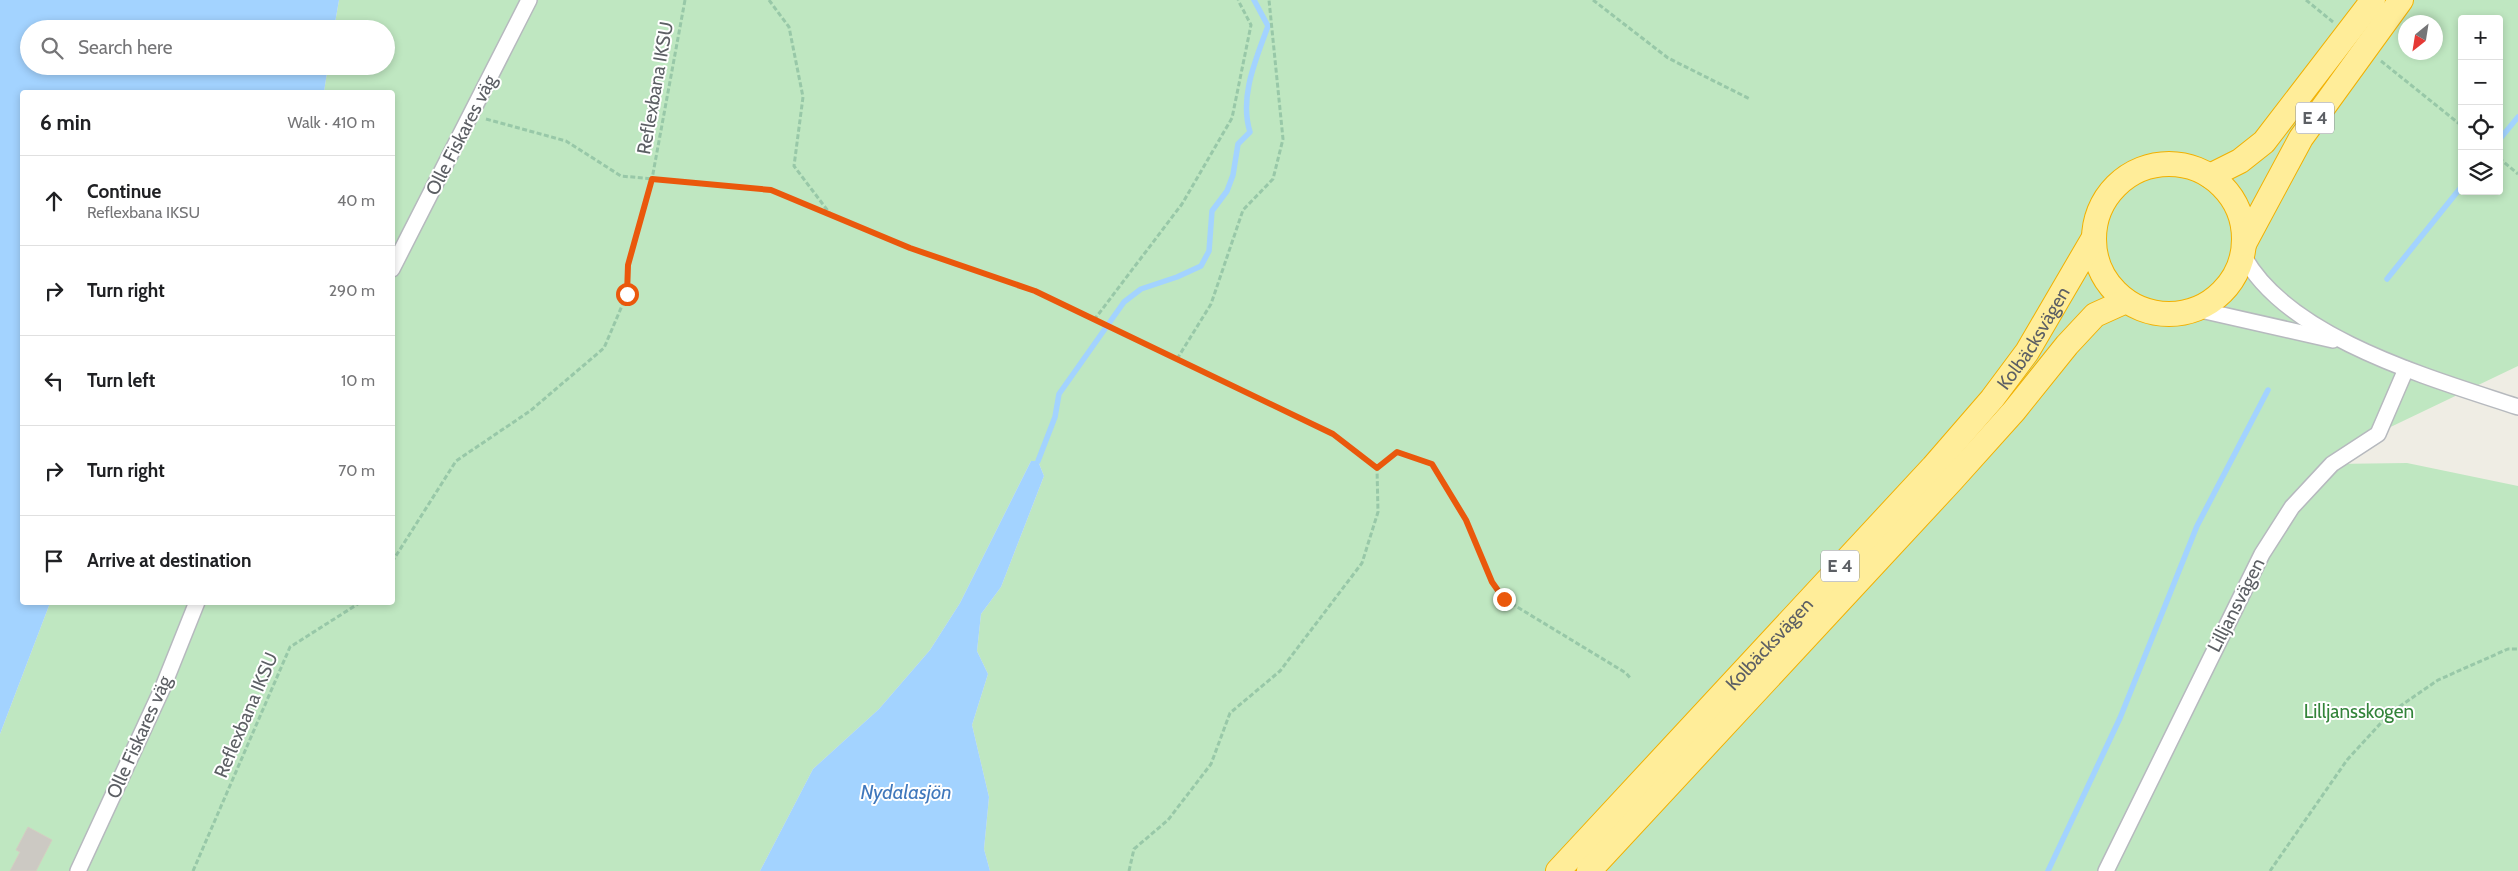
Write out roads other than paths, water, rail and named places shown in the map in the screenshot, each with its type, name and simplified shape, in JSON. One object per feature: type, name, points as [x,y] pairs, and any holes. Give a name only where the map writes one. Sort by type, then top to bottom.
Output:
[{"type":"highway","name":"E 4","points":[[2210,176],[2240,161],[2264,142],[2373,0]]},
{"type":"highway","name":"E 4","points":[[2243,249],[2242,224],[2236,206],[2229,194],[2210,176],[2191,167],[2175,164],[2158,164],[2138,170],[2120,182],[2105,198],[2096,218],[2093,239],[2096,260],[2105,279],[2126,301],[2142,309],[2160,314],[2178,313],[2196,309],[2214,298],[2230,283],[2243,249],[2301,138],[2400,0]]},
{"type":"highway","name":"Kolbäcksvägen","points":[[1558,871],[1933,467],[1992,399],[2027,352],[2093,239]]},
{"type":"highway","name":"Kolbäcksvägen","points":[[1589,871],[1952,480],[2014,410],[2067,344],[2095,315],[2126,301]]},
{"type":"street","name":"Olle Fiskares väg","points":[[395,263],[529,0]]},
{"type":"street","points":[[2243,249],[2251,271],[2269,291],[2292,309],[2345,342],[2406,370],[2518,407]]},
{"type":"street","points":[[2196,309],[2345,342]]},
{"type":"street","name":"Lilljansvägen","points":[[2106,871],[2262,554],[2292,507],[2332,464],[2378,434],[2406,370]]},
{"type":"street","name":"Olle Fiskares väg","points":[[78,871],[163,687],[196,605]]},
{"type":"water","points":[[0,0],[339,0],[336,20],[20,20],[20,75],[327,75],[324,90],[20,90],[20,605],[49,605],[0,734]]},
{"type":"water","name":"Nydalasjön","points":[[1031,461],[1038,461],[1044,476],[1001,587],[981,614],[977,651],[988,674],[972,725],[989,797],[984,849],[990,871],[760,871],[813,769],[879,709],[930,650],[960,603]]},
{"type":"waterway","points":[[1038,461],[1055,417],[1059,394],[1124,302],[1141,289],[1177,277],[1201,266],[1209,251],[1212,211],[1227,191],[1233,175],[1238,144],[1250,132],[1246,105],[1250,78],[1268,26],[1254,0]]},
{"type":"waterway","points":[[2503,135],[2518,117]]},
{"type":"waterway","points":[[2387,279],[2458,191]]},
{"type":"waterway","points":[[2048,871],[2120,718],[2197,526],[2268,390]]},
{"type":"park label","name":"Lilljansskogen","points":[[2359,711]]}]
